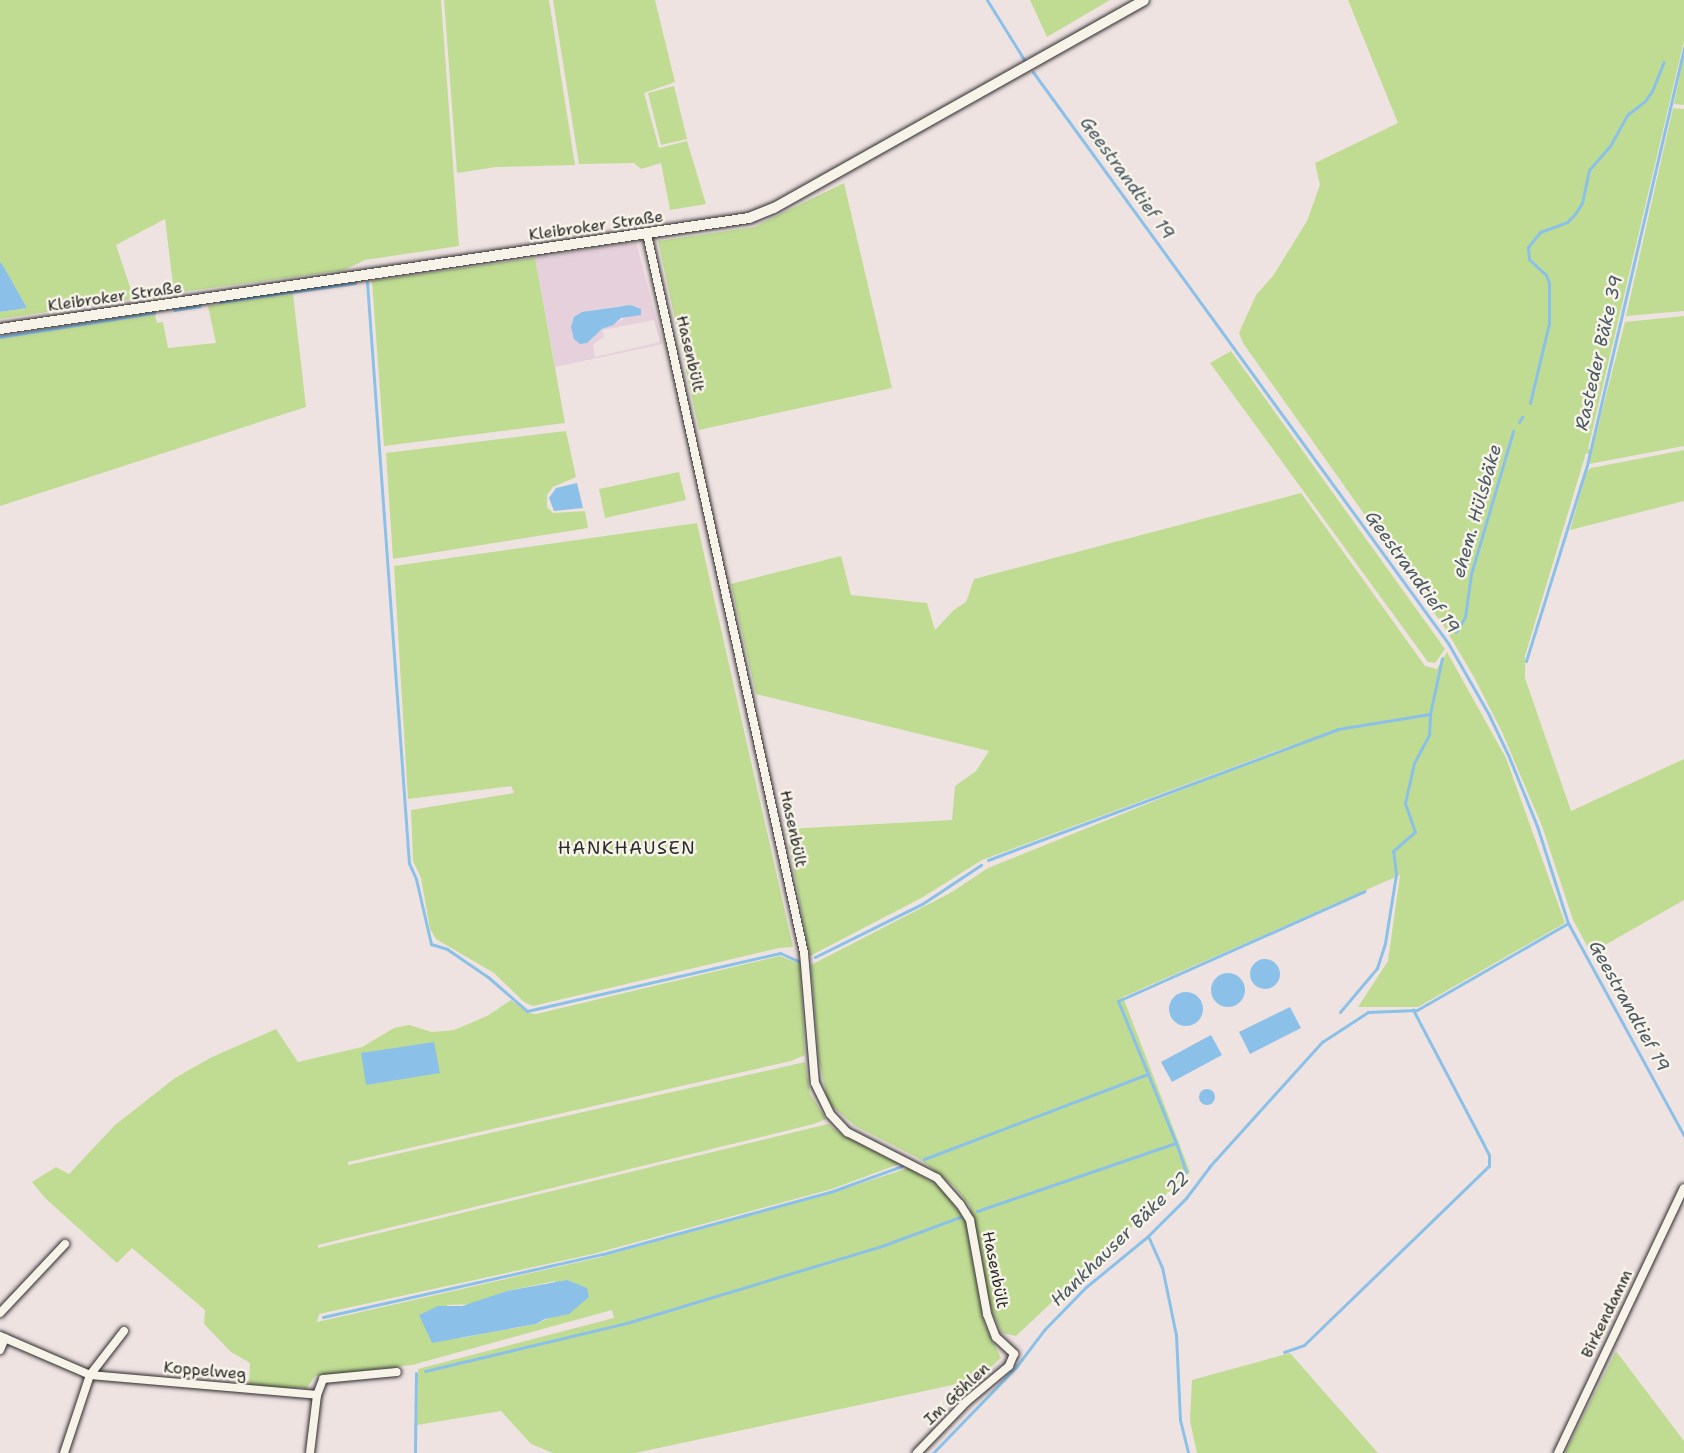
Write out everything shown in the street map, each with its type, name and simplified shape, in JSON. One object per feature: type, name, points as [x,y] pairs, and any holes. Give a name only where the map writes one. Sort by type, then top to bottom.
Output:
[{"type":"street","name":"Kleibroker Straße","points":[[0,329],[726,224],[774,208],[1144,0]]},
{"type":"street","name":"Hasenbült","points":[[647,234],[804,953],[815,1083],[830,1113],[847,1132],[937,1178],[960,1204],[970,1220],[987,1314],[996,1337],[1014,1354]]},
{"type":"street","name":"Birkendamm","points":[[1558,1453],[1684,1188]]},
{"type":"street","points":[[0,1313],[65,1244]]},
{"type":"street","points":[[64,1453],[90,1375],[124,1331]]},
{"type":"street","points":[[0,1350],[2,1337]]},
{"type":"street","name":"Koppelweg","points":[[2,1337],[90,1375],[317,1395]]},
{"type":"street","name":"Im Göhlen","points":[[917,1453],[966,1402],[1009,1366],[1014,1354]]},
{"type":"street","points":[[310,1453],[317,1395],[323,1378],[397,1372]]},
{"type":"shaded area","points":[[636,242],[663,344],[555,367],[535,258]],"holes":[[[619,306],[629,316],[598,332],[582,312]],[[654,320],[660,342],[595,357],[593,344],[604,337],[603,330]]]},
{"type":"green space","points":[[0,0],[441,0],[459,246],[365,260],[344,270],[174,293],[165,219],[116,245],[134,299],[0,319],[0,312],[27,308],[0,262]]},
{"type":"green space","points":[[444,0],[549,0],[575,165],[496,167],[457,173]]},
{"type":"green space","points":[[553,0],[655,0],[675,82],[644,93],[659,148],[687,141],[706,204],[670,210],[661,163],[641,169],[634,163],[579,164]]},
{"type":"green space","points":[[1030,0],[1110,0],[1047,37]]},
{"type":"green space","points":[[1348,0],[1684,0],[1684,41],[1588,449],[1592,450],[1625,322],[1684,316],[1684,446],[1589,464],[1591,455],[1586,453],[1525,656],[1525,678],[1571,811],[1684,759],[1684,900],[1591,953],[1573,920],[1542,826],[1502,732],[1475,679],[1445,628],[1243,343],[1239,333],[1256,295],[1273,276],[1307,221],[1320,185],[1315,163],[1398,123]]},
{"type":"green space","points":[[1684,55],[1684,105],[1674,104]]},
{"type":"green space","points":[[674,86],[687,139],[661,145],[648,93]]},
{"type":"green space","points":[[1673,108],[1684,109],[1684,311],[1626,316]]},
{"type":"green space","points":[[844,183],[892,388],[699,430],[658,241],[754,227]]},
{"type":"green space","points":[[535,258],[565,423],[384,446],[372,281]]},
{"type":"green space","points":[[293,294],[306,407],[0,506],[0,338],[155,315],[157,323],[163,322],[168,348],[216,343],[208,306]]},
{"type":"green space","points":[[1231,351],[1445,649],[1435,663],[1428,662],[1210,363]]},
{"type":"green space","points":[[566,431],[576,477],[553,487],[547,495],[547,507],[553,513],[585,511],[588,528],[393,559],[386,453]]},
{"type":"green space","points":[[1684,450],[1684,501],[1570,530],[1587,471],[1591,468]]},
{"type":"green space","points":[[679,472],[686,500],[605,518],[599,489]]},
{"type":"green space","points":[[1301,493],[1425,666],[1437,669],[1447,652],[1506,758],[1565,923],[1418,1007],[1358,1007],[1388,961],[1400,875],[1123,997],[1190,1172],[1016,1336],[1002,1333],[990,1306],[970,1206],[953,1185],[918,1158],[855,1126],[832,1106],[827,1097],[819,1060],[811,965],[952,892],[988,868],[1303,741],[982,860],[923,897],[810,956],[786,829],[952,820],[955,786],[976,771],[989,751],[756,694],[731,584],[841,556],[851,595],[927,603],[935,630],[954,610],[966,602],[974,579]]},
{"type":"green space","points":[[697,523],[793,947],[779,948],[533,1006],[524,1002],[494,973],[436,939],[430,929],[421,878],[413,861],[411,810],[514,793],[511,786],[408,799],[394,566]]},
{"type":"green space","points":[[780,956],[800,964],[805,1055],[791,1061],[348,1162],[348,1165],[805,1062],[810,1094],[826,1119],[814,1124],[318,1245],[318,1248],[828,1124],[844,1136],[899,1164],[832,1189],[593,1254],[319,1314],[317,1322],[597,1258],[832,1193],[908,1168],[940,1187],[965,1220],[984,1324],[1001,1358],[976,1380],[635,1453],[553,1453],[531,1444],[501,1411],[417,1425],[418,1369],[614,1318],[612,1310],[412,1365],[315,1376],[307,1388],[249,1387],[250,1363],[231,1352],[204,1324],[205,1310],[132,1248],[117,1263],[45,1198],[32,1182],[56,1167],[69,1174],[115,1125],[175,1078],[212,1057],[276,1029],[298,1062],[362,1047],[394,1028],[409,1025],[432,1032],[454,1030],[487,1016],[511,1000],[528,1013],[536,1014]],"holes":[[[555,1281],[551,1317],[536,1324],[461,1338],[447,1305],[473,1304],[507,1291]]]},
{"type":"green space","points":[[1616,1351],[1684,1441],[1684,1453],[1565,1453]]},
{"type":"green space","points":[[1290,1353],[1378,1453],[1197,1453],[1190,1421],[1192,1380]]},
{"type":"water","points":[[0,262],[2,264],[27,308],[0,312]]},
{"type":"water","points":[[630,305],[641,309],[641,315],[621,318],[613,325],[602,329],[587,343],[580,344],[574,339],[571,327],[574,317],[582,312]]},
{"type":"water","points":[[577,483],[583,508],[554,511],[549,498],[556,488]]},
{"type":"water","points":[[1265,959],[1271,960],[1279,968],[1279,980],[1271,988],[1265,989],[1259,988],[1251,980],[1250,974],[1251,968],[1259,960]]},
{"type":"water","points":[[1228,973],[1240,978],[1245,990],[1240,1002],[1228,1007],[1216,1002],[1211,990],[1216,978]]},
{"type":"water","points":[[1186,992],[1198,997],[1203,1009],[1198,1021],[1186,1026],[1174,1021],[1169,1009],[1174,997]]},
{"type":"water","points":[[1290,1007],[1301,1028],[1250,1054],[1239,1032]]},
{"type":"water","points":[[1211,1035],[1222,1055],[1172,1082],[1161,1062]]},
{"type":"water","points":[[434,1042],[440,1073],[366,1085],[361,1053]]},
{"type":"water","points":[[1204,1089],[1210,1089],[1215,1097],[1213,1103],[1204,1105],[1199,1100],[1199,1094]]},
{"type":"water","points":[[567,1280],[587,1288],[589,1297],[569,1314],[545,1319],[536,1324],[432,1343],[419,1315],[438,1306],[462,1306],[507,1291]]},
{"type":"waterway","name":"Geestrandtief 19","points":[[987,0],[1025,61]]},
{"type":"waterway","name":"Rasteder Bäke 39","points":[[1526,661],[1587,465],[1684,47]]},
{"type":"waterway","name":"ehem. Hülsbäke","points":[[1530,403],[1549,323],[1549,283],[1546,275],[1529,259],[1528,247],[1540,232],[1567,222],[1575,214],[1582,203],[1589,170],[1610,146],[1627,115],[1645,101],[1652,91],[1664,62]]},
{"type":"waterway","name":"Geestrandtief 19","points":[[1033,72],[1448,643],[1489,715],[1509,757],[1537,826],[1568,923],[1684,1136]]},
{"type":"waterway","points":[[367,282],[409,863],[416,879],[431,944],[447,949],[488,977],[527,1011],[780,953],[798,961]]},
{"type":"waterway","points":[[220,302],[355,283]]},
{"type":"waterway","points":[[174,310],[200,306]]},
{"type":"waterway","points":[[0,337],[154,313]]},
{"type":"waterway","name":"ehem. Hülsbäke","points":[[1519,422],[1522,417]]},
{"type":"waterway","name":"ehem. Hülsbäke","points":[[1456,632],[1465,617],[1471,574],[1513,431]]},
{"type":"waterway","name":"Hankhauser Bäke 22","points":[[1340,1012],[1377,968],[1385,943],[1396,874],[1393,851],[1415,832],[1405,803],[1414,763],[1429,735],[1430,714],[1442,658]]},
{"type":"waterway","points":[[988,860],[1338,729],[1430,714]]},
{"type":"waterway","points":[[815,957],[922,904],[981,865]]},
{"type":"waterway","points":[[1148,1074],[1118,1001],[1365,891]]},
{"type":"waterway","name":"Hankhauser Bäke 22","points":[[933,1453],[1016,1367],[1044,1330],[1086,1287],[1148,1236],[1186,1198],[1209,1167],[1322,1042],[1368,1012],[1417,1010],[1568,923]]},
{"type":"waterway","points":[[1284,1352],[1304,1345],[1489,1166],[1489,1155],[1413,1010]]},
{"type":"waterway","points":[[924,1159],[1148,1074],[1176,1143]]},
{"type":"waterway","points":[[977,1211],[1176,1143],[1186,1172]]},
{"type":"waterway","points":[[323,1317],[603,1254],[833,1191],[902,1166]]},
{"type":"waterway","points":[[425,1371],[630,1322],[879,1247],[960,1217]]},
{"type":"waterway","points":[[1148,1236],[1162,1267],[1176,1335],[1180,1420],[1188,1453]]},
{"type":"waterway","points":[[415,1453],[416,1373]]},
{"type":"district","name":"HANKHAUSEN","points":[[627,848]]}]
